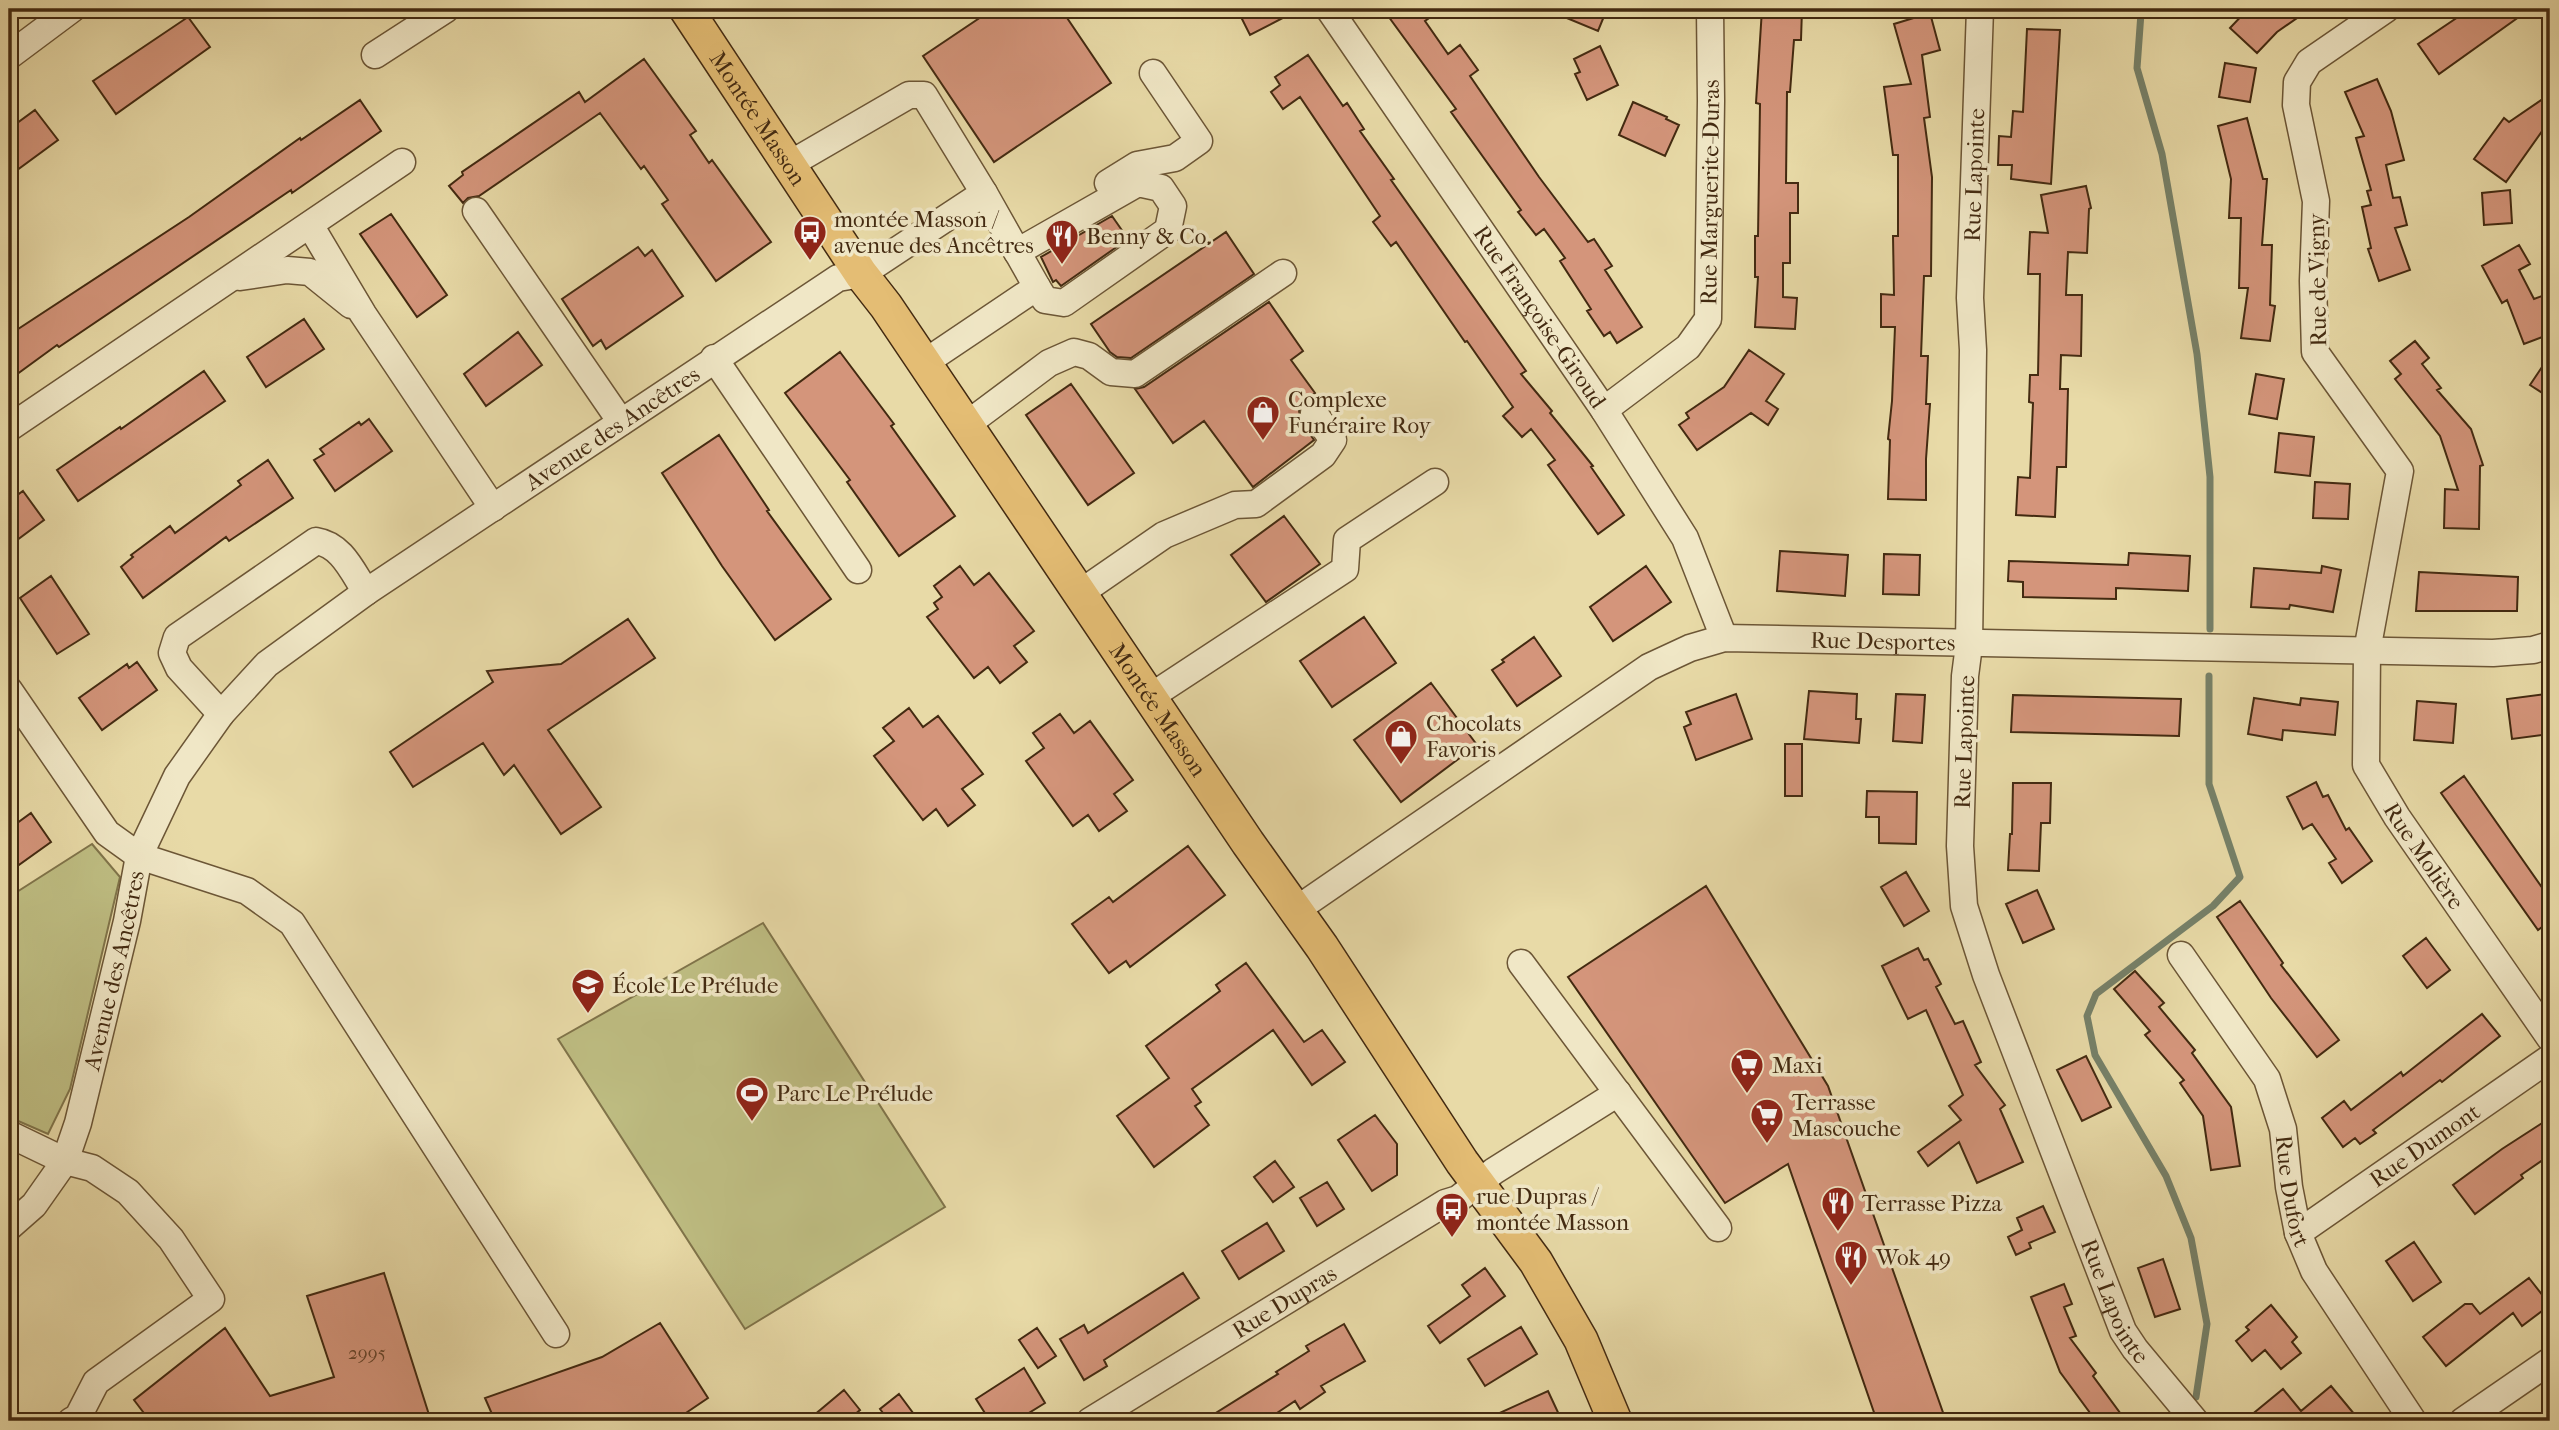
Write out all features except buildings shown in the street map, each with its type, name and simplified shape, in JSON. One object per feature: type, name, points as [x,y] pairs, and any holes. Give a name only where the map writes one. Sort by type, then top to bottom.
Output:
[{"type":"main road","name":"Montée Masson","points":[[686,9],[861,274],[967,425],[1390,1047],[1479,1185],[1536,1262],[1581,1340],[1615,1421]]},
{"type":"street","points":[[9,56],[72,9]]},
{"type":"street","points":[[375,55],[446,9]]},
{"type":"street","name":"Rue Françoise-Giroud","points":[[1329,9],[1604,410],[1685,538],[1724,638]]},
{"type":"street","name":"Rue Marguerite-Duras","points":[[1604,410],[1688,347],[1708,319],[1712,88],[1710,9]]},
{"type":"street","name":"Rue Lapointe","points":[[1980,9],[1970,286],[1973,350],[1969,645],[1965,676],[1961,833],[1964,906],[1986,975],[2123,1331],[2195,1421]]},
{"type":"street","name":"Rue de Vigny","points":[[2367,651],[2400,471],[2315,352],[2313,281],[2316,201],[2297,105],[2297,82],[2309,62],[2386,9]]},
{"type":"street","points":[[1014,248],[1137,165],[1175,158],[1199,141],[1153,73]]},
{"type":"street","points":[[790,164],[909,95],[924,95],[984,193],[1014,248],[1037,288],[1045,299],[1064,303],[1168,230],[1173,206],[1161,188],[1138,183],[1014,248]]},
{"type":"street","points":[[9,428],[402,162]]},
{"type":"street","name":"Avenue des Ancêtres","points":[[9,1227],[34,1205],[65,1161],[78,1123],[127,921],[139,856],[177,776],[222,714],[267,664],[366,592],[714,358],[838,278],[861,274],[984,193]]},
{"type":"street","points":[[476,211],[621,422]]},
{"type":"street","points":[[310,225],[363,314],[493,508]]},
{"type":"street","points":[[233,278],[287,270],[310,272],[363,314]]},
{"type":"street","points":[[967,425],[1049,363],[1074,352],[1089,356],[1111,372],[1135,374],[1283,273]]},
{"type":"street","points":[[924,363],[1037,288]]},
{"type":"street","points":[[714,358],[858,570]]},
{"type":"street","points":[[1080,593],[1164,535],[1235,505],[1256,504],[1323,455],[1334,440],[1314,412]]},
{"type":"street","points":[[1150,697],[1345,569],[1347,540],[1435,482]]},
{"type":"street","points":[[222,714],[179,667],[172,653],[177,637],[316,541],[330,543],[340,552],[366,592]]},
{"type":"street","name":"Rue Desportes","points":[[1296,910],[1649,667],[1690,648],[1724,638],[1969,645],[2493,653],[2533,650],[2550,645]]},
{"type":"street","name":"Rue Molière","points":[[2367,651],[2366,765],[2397,817],[2550,1038]]},
{"type":"street","points":[[9,690],[107,833],[139,856],[247,891],[292,923],[556,1334]]},
{"type":"street","name":"Rue Dufort","points":[[2181,955],[2267,1079],[2283,1129],[2289,1188],[2298,1233],[2314,1271],[2413,1421]]},
{"type":"street","points":[[1521,963],[1718,1228]]},
{"type":"street","name":"Rue Dumont","points":[[2298,1233],[2550,1058]]},
{"type":"street","name":"Rue Dupras","points":[[1090,1421],[1445,1203],[1458,1199],[1494,1171],[1618,1093]]},
{"type":"street","points":[[9,1134],[65,1161],[92,1168],[128,1192],[171,1239],[211,1299],[96,1382],[78,1417],[71,1421]]},
{"type":"street","points":[[2463,1421],[2550,1361]]},
{"type":"shaded area","points":[[92,844],[120,877],[70,1089],[48,1134],[9,1117],[9,897]]},
{"type":"shaded area","name":"Parc Le Prélude","points":[[763,923],[945,1207],[745,1329],[558,1039]]},
{"type":"waterway","points":[[2146,9],[2141,13],[2137,68],[2162,154],[2197,354],[2210,477],[2210,629]]},
{"type":"waterway","points":[[2196,1397],[2207,1324],[2191,1238],[2166,1176],[2095,1055],[2087,1016],[2096,994],[2213,906],[2240,877],[2209,784],[2209,676]]},
{"type":"place","name":"montée Masson / avenue des Ancêtres","points":[[810,262]]},
{"type":"place","name":"Benny & Co.","points":[[1062,266]]},
{"type":"place","name":"Complexe Funéraire Roy","points":[[1263,442]]},
{"type":"place","name":"Chocolats Favoris","points":[[1401,766]]},
{"type":"place","name":"École Le Prélude","points":[[588,1015]]},
{"type":"place","name":"Maxi","points":[[1747,1095]]},
{"type":"place","name":"Parc Le Prélude","points":[[752,1123]]},
{"type":"place","name":"Terrasse Mascouche","points":[[1767,1145]]},
{"type":"place","name":"Terrasse Pizza","points":[[1838,1233]]},
{"type":"place","name":"rue Dupras / montée Masson","points":[[1452,1239]]},
{"type":"place","name":"Wok 49","points":[[1851,1287]]}]
